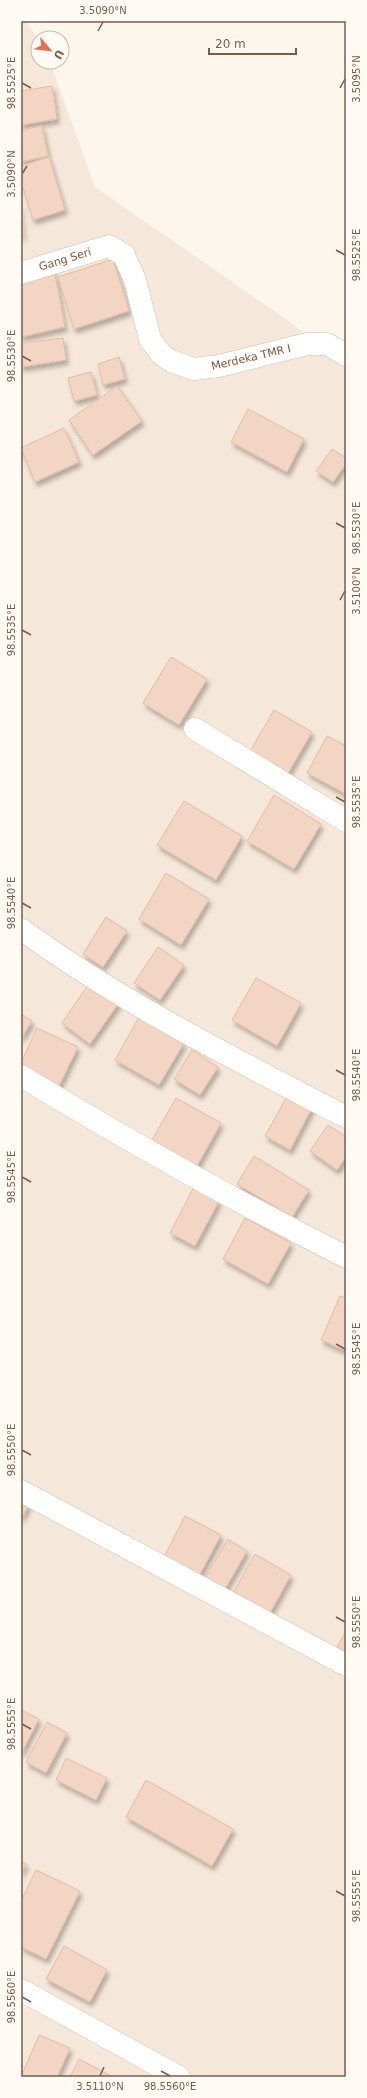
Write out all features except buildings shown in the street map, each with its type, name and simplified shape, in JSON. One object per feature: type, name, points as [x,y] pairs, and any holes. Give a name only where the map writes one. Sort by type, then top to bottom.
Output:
[{"type":"street","name":"Gang Seri","points":[[21,272],[109,246]]},
{"type":"street","name":"Merdeka TMR I","points":[[109,246],[124,255],[135,280],[150,339],[161,354],[171,360],[194,369],[219,366],[307,344],[327,344],[346,355]]},
{"type":"street","points":[[195,729],[346,821]]},
{"type":"street","points":[[21,929],[53,953],[181,1030],[346,1117]]},
{"type":"street","points":[[21,1076],[90,1117],[304,1236],[346,1257]]},
{"type":"street","points":[[21,1490],[346,1665]]},
{"type":"street","points":[[21,1990],[179,2077]]},
{"type":"shaded area","points":[[21,21],[26,21],[32,30],[30,30],[30,70],[53,70],[95,187],[286,319],[346,364],[346,2077],[21,2077]]}]
